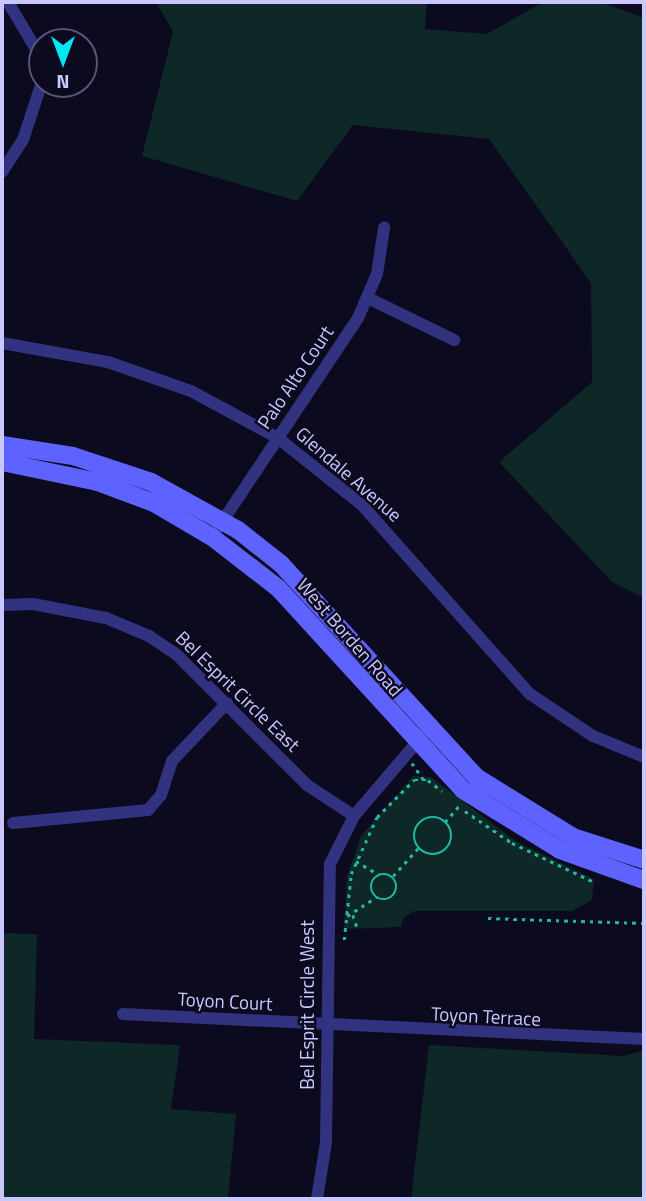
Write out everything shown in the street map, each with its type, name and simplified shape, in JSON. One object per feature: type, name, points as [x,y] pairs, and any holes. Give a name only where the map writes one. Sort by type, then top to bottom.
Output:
[{"type":"main road","name":"West Borden Road","points":[[2,445],[73,456],[151,482],[223,520],[281,564],[428,730],[476,777],[528,812],[573,837],[644,860]]},
{"type":"main road","name":"West Borden Road","points":[[2,462],[109,486],[154,503],[212,537],[278,588],[414,743],[463,790],[517,827],[597,866],[644,880]]},
{"type":"street","points":[[2,172],[32,121],[41,85],[37,51],[8,2]]},
{"type":"street","name":"Palo Alto Court","points":[[212,537],[368,298],[384,229]]},
{"type":"street","points":[[368,298],[454,340]]},
{"type":"street","name":"Glendale Avenue","points":[[2,343],[120,366],[191,391],[278,438],[362,505],[530,694],[593,736],[644,757]]},
{"type":"street","name":"Bel Esprit Circle East","points":[[2,605],[33,604],[106,618],[149,636],[227,703],[307,785],[354,816]]},
{"type":"street","points":[[13,823],[148,810],[161,795],[172,761],[227,703]]},
{"type":"street","name":"Bel Esprit Circle West","points":[[317,1199],[326,1142],[326,890],[330,864],[354,816],[414,743],[428,730]]},
{"type":"street","name":"Toyon Court","points":[[123,1014],[326,1027]]},
{"type":"street","name":"Toyon Terrace","points":[[326,1027],[644,1039]]},
{"type":"path","points":[[344,940],[355,861],[377,817],[412,782],[428,780],[448,797]]},
{"type":"path","points":[[453,801],[512,843],[592,881]]},
{"type":"path","points":[[445,822],[459,806]]},
{"type":"path","points":[[433,817],[445,822],[452,834],[446,850],[431,855],[418,848],[414,835],[420,823],[433,817]]},
{"type":"path","points":[[346,916],[353,915],[376,897],[395,895],[393,877],[418,848]]},
{"type":"path","points":[[355,861],[379,875],[393,877]]},
{"type":"path","points":[[376,897],[371,886],[379,875]]},
{"type":"path","points":[[353,915],[357,927]]},
{"type":"path","points":[[488,918],[644,923]]},
{"type":"green space","points":[[156,2],[427,2],[425,29],[487,34],[543,2],[601,2],[644,18],[644,598],[612,582],[499,462],[592,382],[591,283],[489,139],[353,125],[297,201],[142,156],[173,32]]},
{"type":"green space","points":[[413,776],[431,777],[517,842],[594,879],[592,900],[572,911],[415,911],[404,917],[401,927],[344,929],[347,876],[361,836]]},
{"type":"green space","points":[[2,933],[37,934],[34,1039],[180,1045],[171,1109],[236,1114],[228,1199],[2,1199]]},
{"type":"green space","points":[[429,1045],[624,1056],[644,1050],[644,1199],[411,1199]]}]
